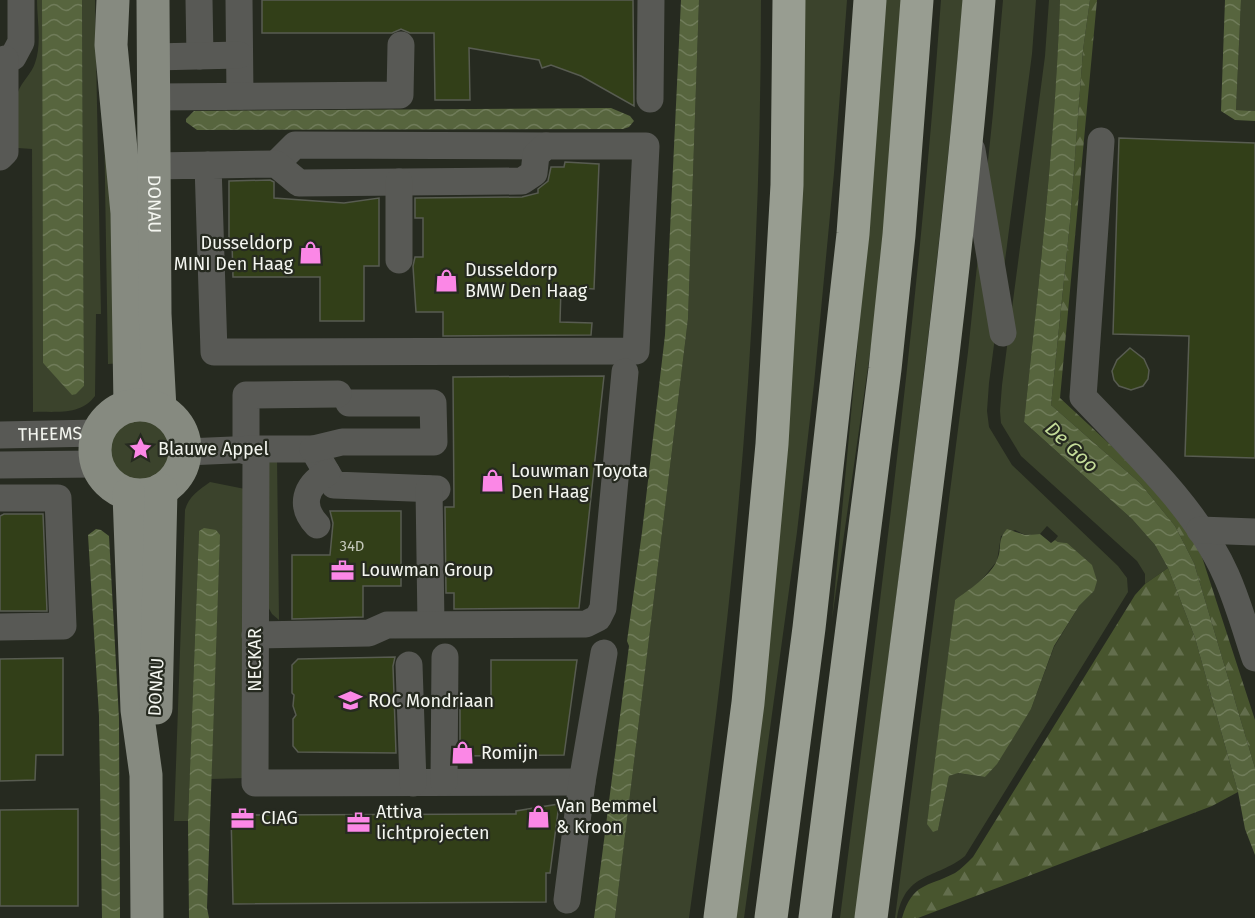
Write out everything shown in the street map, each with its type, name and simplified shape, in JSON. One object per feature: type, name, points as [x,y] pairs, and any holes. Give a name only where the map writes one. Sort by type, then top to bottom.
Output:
[{"type":"highway","points":[[720,918],[748,703],[772,444],[787,185],[789,0]]},
{"type":"highway","points":[[771,918],[809,628],[852,245],[870,0]]},
{"type":"highway","points":[[815,918],[885,369],[899,235],[917,0]]},
{"type":"highway","points":[[871,918],[923,525],[969,129],[979,0]]},
{"type":"main road","name":"DONAU","points":[[113,0],[111,45],[145,407]]},
{"type":"main road","name":"DONAU","points":[[145,407],[155,314],[153,0]]},
{"type":"main road","points":[[145,407],[174,420],[198,452],[161,490],[145,495],[129,494],[118,490],[102,474],[97,448],[110,415],[145,407]]},
{"type":"main road","name":"DONAU","points":[[146,775],[156,711],[161,490]]},
{"type":"main road","name":"DONAU","points":[[129,494],[137,710],[146,775],[147,918]]},
{"type":"street","points":[[0,157],[5,152],[2,60],[13,57],[21,42],[21,0]]},
{"type":"street","points":[[199,0],[200,56]]},
{"type":"street","points":[[239,0],[240,96]]},
{"type":"street","points":[[650,99],[651,0]]},
{"type":"street","points":[[154,97],[400,95],[401,45]]},
{"type":"street","points":[[153,57],[239,55]]},
{"type":"street","points":[[969,129],[1003,333]]},
{"type":"street","points":[[1101,141],[1083,397],[1178,497],[1200,530],[1226,574],[1255,658]]},
{"type":"street","points":[[208,165],[214,352],[636,351],[646,147],[295,145],[276,164]]},
{"type":"street","points":[[154,166],[276,164],[299,183],[522,182],[534,173],[536,155],[546,147]]},
{"type":"street","points":[[399,182],[399,260]]},
{"type":"street","points":[[255,635],[369,633],[387,625],[586,624],[598,618],[603,608],[625,372]]},
{"type":"street","name":"NECKAR","points":[[313,449],[342,442],[434,442],[434,403],[246,395],[251,450],[255,783],[582,782]]},
{"type":"street","name":"THEEMS","points":[[0,435],[97,448]]},
{"type":"street","name":"THEEMS","points":[[0,465],[97,448]]},
{"type":"street","points":[[198,452],[313,449],[334,485],[433,489],[431,624]]},
{"type":"street","points":[[317,525],[307,509],[307,498],[310,488],[319,477],[327,473]]},
{"type":"street","points":[[0,498],[58,498],[63,626],[0,627]]},
{"type":"street","points":[[1200,530],[1255,532]]},
{"type":"street","points":[[567,900],[582,782],[604,653]]},
{"type":"street","points":[[444,782],[445,657]]},
{"type":"street","points":[[409,665],[412,783]]},
{"type":"shaded area","points":[[37,0],[42,0],[43,363],[75,394],[84,386],[82,0],[95,0],[101,314],[96,314],[95,396],[82,407],[59,412],[33,412],[32,149],[18,148],[18,92],[34,67],[37,56],[39,32]]},
{"type":"shaded area","points":[[102,0],[123,363],[108,364]]},
{"type":"shaded area","points":[[699,0],[761,0],[756,247],[746,411],[732,574],[689,918],[615,918],[688,319]]},
{"type":"shaded area","points":[[800,0],[847,0],[834,173],[797,532],[744,918],[730,918]]},
{"type":"shaded area","points":[[884,0],[904,0],[878,297],[832,619],[858,339]]},
{"type":"shaded area","points":[[941,0],[963,0],[940,230],[914,459],[855,918],[840,918],[910,345]]},
{"type":"shaded area","points":[[1003,0],[1036,0],[1032,54],[989,383],[987,411],[989,427],[1012,465],[1118,566],[1127,578],[1128,592],[965,856],[914,884],[907,892],[897,918],[895,918],[968,352]],"holes":[[[1047,526],[1058,536],[1055,540],[1067,543],[1094,591],[1079,606],[1054,647],[1031,709],[985,777],[957,773],[949,776],[938,830],[928,824],[955,600],[980,582],[997,561],[1001,536],[1015,530],[1025,535],[1040,534]]]},
{"type":"shaded area","points":[[1049,0],[1060,0],[1058,53],[1046,211],[1024,422],[1132,519],[1155,545],[1168,568],[1145,584],[1145,574],[1137,561],[1021,456],[1001,423],[1002,385],[1045,56]]},
{"type":"shaded area","points":[[1241,0],[1255,0],[1255,111],[1236,110]]},
{"type":"shaded area","points":[[140,420],[157,425],[165,433],[170,450],[165,467],[157,475],[140,480],[123,475],[115,467],[110,450],[115,433],[123,425]]},
{"type":"shaded area","points":[[277,457],[279,620],[267,605],[269,460]]},
{"type":"shaded area","points":[[210,482],[245,489],[246,778],[211,779],[212,714],[199,531],[188,821],[174,821],[185,510],[192,497]]},
{"type":"green space","points":[[1090,0],[1097,0],[1060,398],[1145,477],[1182,521],[1202,557],[1255,720],[1255,768],[1194,563],[1175,526],[1140,483],[1051,405],[1070,222],[1083,50]]},
{"type":"green space","points":[[1168,568],[1195,638],[1238,792],[1212,806],[918,918],[902,918],[906,906],[916,892],[928,884],[955,873],[973,857],[1135,595],[1145,584]]},
{"type":"water","points":[[42,0],[82,0],[84,386],[72,395],[43,363]]},
{"type":"water","points":[[681,0],[699,0],[688,319],[615,918],[594,918],[629,646],[627,641],[665,335]]},
{"type":"water","name":"De Goo","points":[[1060,0],[1090,0],[1083,50],[1070,222],[1051,405],[1140,483],[1175,526],[1194,563],[1255,768],[1255,855],[1245,829],[1238,792],[1195,638],[1168,568],[1155,545],[1132,519],[1024,422],[1050,159]]},
{"type":"water","points":[[1225,0],[1241,0],[1236,110],[1255,111],[1255,121],[1235,120],[1221,111]]},
{"type":"water","points":[[611,108],[630,116],[634,121],[629,127],[623,129],[197,130],[186,122],[194,111]]},
{"type":"water","points":[[204,528],[216,530],[220,535],[207,908],[209,918],[189,918],[188,821],[199,531]]},
{"type":"water","points":[[96,529],[109,536],[119,719],[120,918],[102,918],[99,716],[88,535]]},
{"type":"water","points":[[1007,529],[1025,535],[1040,534],[1051,543],[1055,540],[1067,543],[1092,565],[1097,581],[1094,591],[1079,606],[1054,646],[1031,709],[997,764],[985,777],[958,773],[949,776],[938,830],[933,832],[927,824],[955,600],[990,572],[999,555],[1001,541]]},
{"type":"building","points":[[262,0],[633,0],[634,106],[581,76],[551,65],[542,68],[539,60],[469,48],[470,100],[435,100],[434,33],[410,33],[401,29],[392,33],[262,33]]},
{"type":"building","points":[[1119,138],[1255,143],[1255,458],[1185,456],[1189,336],[1113,334]]},
{"type":"building","points":[[565,162],[599,164],[594,289],[561,287],[560,322],[592,323],[591,335],[443,336],[443,312],[416,312],[413,266],[415,257],[423,257],[423,218],[415,218],[415,198],[522,197],[538,193],[538,189],[548,181],[551,167],[564,167]]},
{"type":"building","points":[[270,180],[274,182],[274,198],[344,203],[379,198],[379,266],[364,266],[364,321],[320,321],[320,277],[233,277],[232,242],[229,242],[229,181]]},
{"type":"building","points":[[1130,348],[1144,359],[1149,370],[1148,379],[1143,386],[1131,390],[1119,386],[1114,380],[1112,371],[1117,360]]},
{"type":"building","points":[[604,376],[579,608],[454,609],[454,593],[446,593],[445,507],[454,507],[453,377]]},
{"type":"building","points":[[330,511],[401,511],[401,586],[363,586],[363,617],[292,619],[292,555],[330,555],[333,523]]},
{"type":"building","points":[[4,514],[43,514],[47,611],[0,611],[0,516]]},
{"type":"building","points":[[395,657],[393,666],[396,753],[298,752],[293,746],[293,719],[296,715],[293,706],[292,665],[298,659]]},
{"type":"building","points":[[63,658],[63,755],[36,755],[35,780],[0,781],[0,659]]},
{"type":"building","points":[[491,660],[577,660],[564,755],[460,756],[460,700],[491,700]]},
{"type":"building","points":[[559,804],[550,873],[546,873],[546,902],[233,904],[231,812],[257,815],[516,814],[516,811]]},
{"type":"building","points":[[78,809],[78,906],[0,906],[0,810]]},
{"type":"place","name":"Dusseldorp MINI Den Haag","points":[[311,253]]},
{"type":"place","name":"Dusseldorp BMW Den Haag","points":[[447,280]]},
{"type":"place","name":"Blauwe Appel","points":[[140,449]]},
{"type":"place","name":"Louwman Toyota Den Haag","points":[[493,481]]},
{"type":"place","name":"Louwman Group","points":[[343,570]]},
{"type":"place","name":"ROC Mondriaan","points":[[350,701]]},
{"type":"place","name":"Romijn","points":[[463,753]]},
{"type":"place","name":"Van Bemmel & Kroon","points":[[538,816]]},
{"type":"place","name":"CIAG","points":[[243,818]]},
{"type":"place","name":"Attiva lichtprojecten","points":[[358,822]]}]
